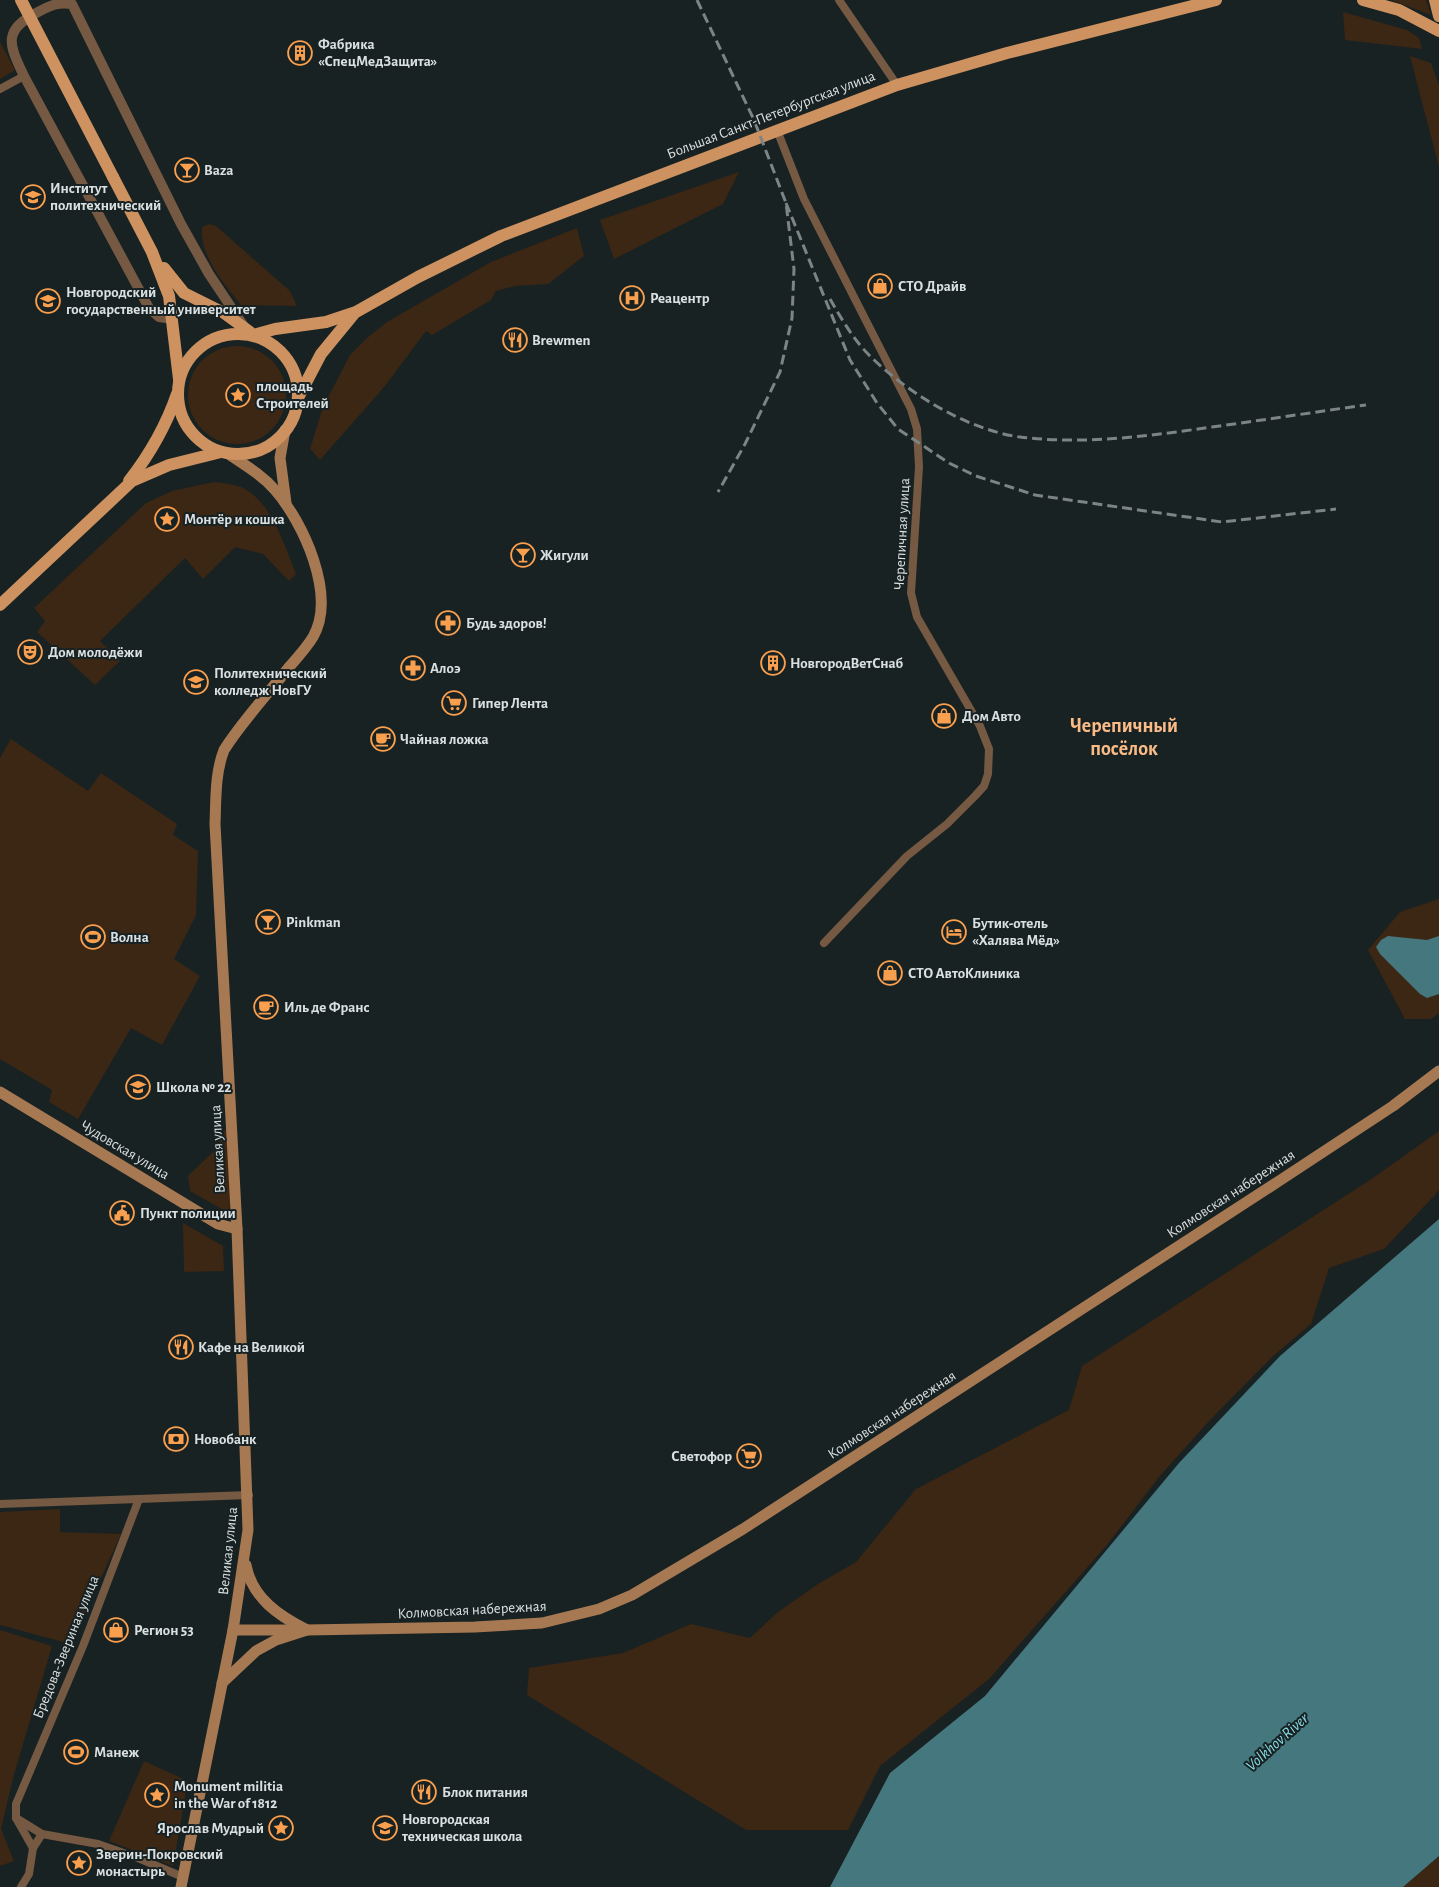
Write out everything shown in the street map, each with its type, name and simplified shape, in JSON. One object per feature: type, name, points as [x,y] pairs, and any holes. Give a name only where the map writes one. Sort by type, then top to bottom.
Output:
[{"type":"main road","points":[[21,0],[152,252],[169,296],[173,319],[180,412],[191,433],[200,442],[224,452],[257,473],[274,488],[286,505]]},
{"type":"main road","name":"Большая Санкт-Петербургская улица","points":[[251,331],[326,322],[356,312],[501,236],[897,86],[1016,50],[1216,0]]},
{"type":"main road","points":[[1364,0],[1405,13],[1439,31]]},
{"type":"main road","points":[[1435,0],[1439,16]]},
{"type":"main road","points":[[152,252],[184,292],[279,349],[288,359],[297,380],[297,400],[285,430],[280,458],[286,505]]},
{"type":"main road","name":"Большая Санкт-Петербургская улица","points":[[297,400],[321,354],[356,312]]},
{"type":"main road","points":[[0,605],[122,489],[153,447],[164,427],[179,386],[181,374],[191,358],[207,343],[228,334],[251,331]]},
{"type":"main road","points":[[122,489],[142,476],[162,467],[224,452],[243,454],[254,452],[275,441],[285,430]]},
{"type":"main road","name":"Великая улица","points":[[182,1882],[246,1556],[248,1495],[237,1229],[215,824],[216,787],[219,763],[224,750],[312,640],[320,618],[321,594],[317,573],[309,550],[286,505]]},
{"type":"main road","name":"Колмовская набережная","points":[[307,1630],[475,1627],[542,1623],[580,1615],[632,1595],[743,1529],[1279,1182],[1393,1106],[1439,1071]]},
{"type":"main road","name":"Чудовская улица","points":[[0,1092],[218,1224],[237,1229]]},
{"type":"main road","points":[[246,1556],[247,1573],[256,1591],[277,1613],[307,1630]]},
{"type":"main road","points":[[233,1630],[307,1630]]},
{"type":"main road","points":[[222,1683],[249,1657],[264,1646],[288,1635],[307,1630]]},
{"type":"street","points":[[839,0],[897,86]]},
{"type":"street","points":[[173,319],[158,317],[149,308],[24,76],[12,42],[16,26],[20,21],[54,3],[72,4],[181,224],[204,265],[251,331]]},
{"type":"street","points":[[0,89],[24,76]]},
{"type":"street","name":"Черепичная улица","points":[[777,130],[804,199],[911,409],[918,429],[919,466],[911,593],[917,617],[980,726],[990,760],[984,786],[975,796],[947,824],[907,856],[824,943]]},
{"type":"street","points":[[0,1504],[248,1495]]},
{"type":"street","name":"Бредова-Звериная улица","points":[[16,1818],[16,1804],[83,1646],[139,1499]]},
{"type":"street","points":[[16,1818],[42,1834],[98,1844],[138,1858],[182,1882]]},
{"type":"street","points":[[16,1818],[33,1848]]},
{"type":"street","points":[[21,1887],[29,1874],[33,1848],[42,1834]]},
{"type":"shaded area","points":[[1391,0],[1426,0],[1431,15]]},
{"type":"shaded area","points":[[1343,12],[1407,30],[1419,38],[1422,49],[1345,40]]},
{"type":"shaded area","points":[[0,42],[15,70],[0,79]]},
{"type":"shaded area","points":[[1410,56],[1431,63],[1439,85],[1439,167]]},
{"type":"shaded area","points":[[739,172],[723,204],[614,259],[600,220]]},
{"type":"shaded area","points":[[209,224],[216,226],[290,291],[297,306],[241,305],[214,269],[204,248],[202,227]]},
{"type":"shaded area","points":[[577,228],[584,256],[548,284],[515,286],[496,291],[491,300],[432,335],[426,331],[385,386],[320,460],[310,449],[323,407],[350,355],[367,338],[387,322],[491,262]]},
{"type":"shaded area","points":[[237,346],[256,350],[272,360],[282,376],[286,395],[282,414],[272,430],[256,440],[237,444],[218,440],[202,430],[192,414],[188,395],[192,376],[202,360],[218,350]]},
{"type":"shaded area","points":[[214,482],[241,487],[261,502],[276,525],[296,574],[289,581],[263,554],[235,547],[203,579],[185,558],[100,641],[120,661],[95,685],[37,632],[45,621],[34,608],[146,503],[172,491]]},
{"type":"shaded area","name":"Волна","points":[[11,739],[88,791],[101,773],[177,824],[173,835],[198,851],[196,915],[174,959],[200,976],[162,1045],[131,1028],[78,1119],[49,1102],[52,1090],[0,1059],[0,758]]},
{"type":"shaded area","points":[[1439,899],[1439,1013],[1431,1019],[1405,1019],[1368,950],[1400,912]]},
{"type":"shaded area","points":[[228,1124],[231,1204],[229,1209],[225,1211],[190,1191],[188,1176],[215,1150]]},
{"type":"shaded area","points":[[1439,1131],[1439,1190],[1434,1196],[1384,1249],[1329,1268],[1311,1324],[1272,1357],[1210,1420],[1159,1477],[1107,1545],[989,1679],[880,1766],[848,1830],[746,1830],[527,1695],[529,1668],[623,1653],[691,1624],[750,1638],[778,1612],[818,1584],[856,1562],[916,1489],[1069,1410],[1082,1366],[1373,1178]]},
{"type":"shaded area","points":[[183,1223],[223,1246],[224,1271],[184,1272]]},
{"type":"shaded area","points":[[60,1509],[60,1532],[121,1534],[71,1644],[0,1625],[0,1512]]},
{"type":"shaded area","points":[[0,1630],[52,1646],[13,1778],[1,1829],[14,1861],[0,1866]]},
{"type":"shaded area","points":[[144,1761],[188,1781],[173,1866],[109,1841]]},
{"type":"shaded area","points":[[1439,1856],[1439,1887],[1403,1887]]},
{"type":"water","points":[[1388,936],[1427,940],[1439,936],[1439,994],[1427,998],[1420,994],[1380,954],[1376,947],[1381,940]]},
{"type":"water","name":"Volkhov River","points":[[1439,1219],[1439,1856],[1403,1887],[830,1887],[890,1773],[985,1696],[1179,1463],[1280,1356]]},
{"type":"railway","points":[[697,0],[754,120],[786,203],[794,269],[792,318],[780,372],[745,444],[718,492]]},
{"type":"railway","points":[[786,203],[850,360],[877,403],[898,429],[949,463],[976,476],[1035,495],[1222,522],[1336,509]]},
{"type":"railway","points":[[830,299],[863,349],[901,382],[938,407],[959,418],[1000,433],[1020,437],[1092,440],[1140,436],[1366,405]]},
{"type":"place","name":"Фабрика «СпецМедЗащита»","points":[[300,53]]},
{"type":"place","name":"Baza","points":[[187,170]]},
{"type":"place","name":"Институт политехнический","points":[[33,197]]},
{"type":"place","name":"СТО Драйв","points":[[880,286]]},
{"type":"place","name":"Реацентр","points":[[632,298]]},
{"type":"place","name":"Новгородский государственный университет","points":[[48,301]]},
{"type":"place","name":"Brewmen","points":[[515,340]]},
{"type":"place","name":"площадь Строителей","points":[[238,395]]},
{"type":"place","name":"Монтёр и кошка","points":[[167,519]]},
{"type":"place","name":"Жигули","points":[[523,555]]},
{"type":"place","name":"Будь здоров!","points":[[448,623]]},
{"type":"place","name":"Дом молодёжи","points":[[30,652]]},
{"type":"place","name":"НовгородВетСнаб","points":[[773,663]]},
{"type":"place","name":"Алоэ","points":[[413,668]]},
{"type":"place","name":"Политехнический колледж НовГУ","points":[[196,682]]},
{"type":"place","name":"Гипер Лента","points":[[454,703]]},
{"type":"place","name":"Дом Авто","points":[[944,716]]},
{"type":"place","name":"Чайная ложка","points":[[383,739]]},
{"type":"place","name":"Pinkman","points":[[268,922]]},
{"type":"place","name":"Бутик-отель «Халява Мёд»","points":[[954,932]]},
{"type":"place","name":"Волна","points":[[93,937]]},
{"type":"place","name":"СТО АвтоКлиника","points":[[890,973]]},
{"type":"place","name":"Иль де Франс","points":[[266,1007]]},
{"type":"place","name":"Школа № 22","points":[[138,1087]]},
{"type":"place","name":"Пункт полиции","points":[[122,1213]]},
{"type":"place","name":"Кафе на Великой","points":[[181,1347]]},
{"type":"place","name":"Новобанк","points":[[176,1439]]},
{"type":"place","name":"Светофор","points":[[749,1456]]},
{"type":"place","name":"Регион 53","points":[[116,1630]]},
{"type":"place","name":"Манеж","points":[[76,1752]]},
{"type":"place","name":"Блок питания","points":[[424,1792]]},
{"type":"place","name":"Monument militia in the War of 1812","points":[[157,1795]]},
{"type":"place","name":"Ярослав Мудрый","points":[[281,1828]]},
{"type":"place","name":"Новгородская техническая школа","points":[[385,1828]]},
{"type":"place","name":"Зверин-Покровский монастырь","points":[[79,1863]]},
{"type":"district","name":"Черепичный посёлок","points":[[1124,738]]}]
